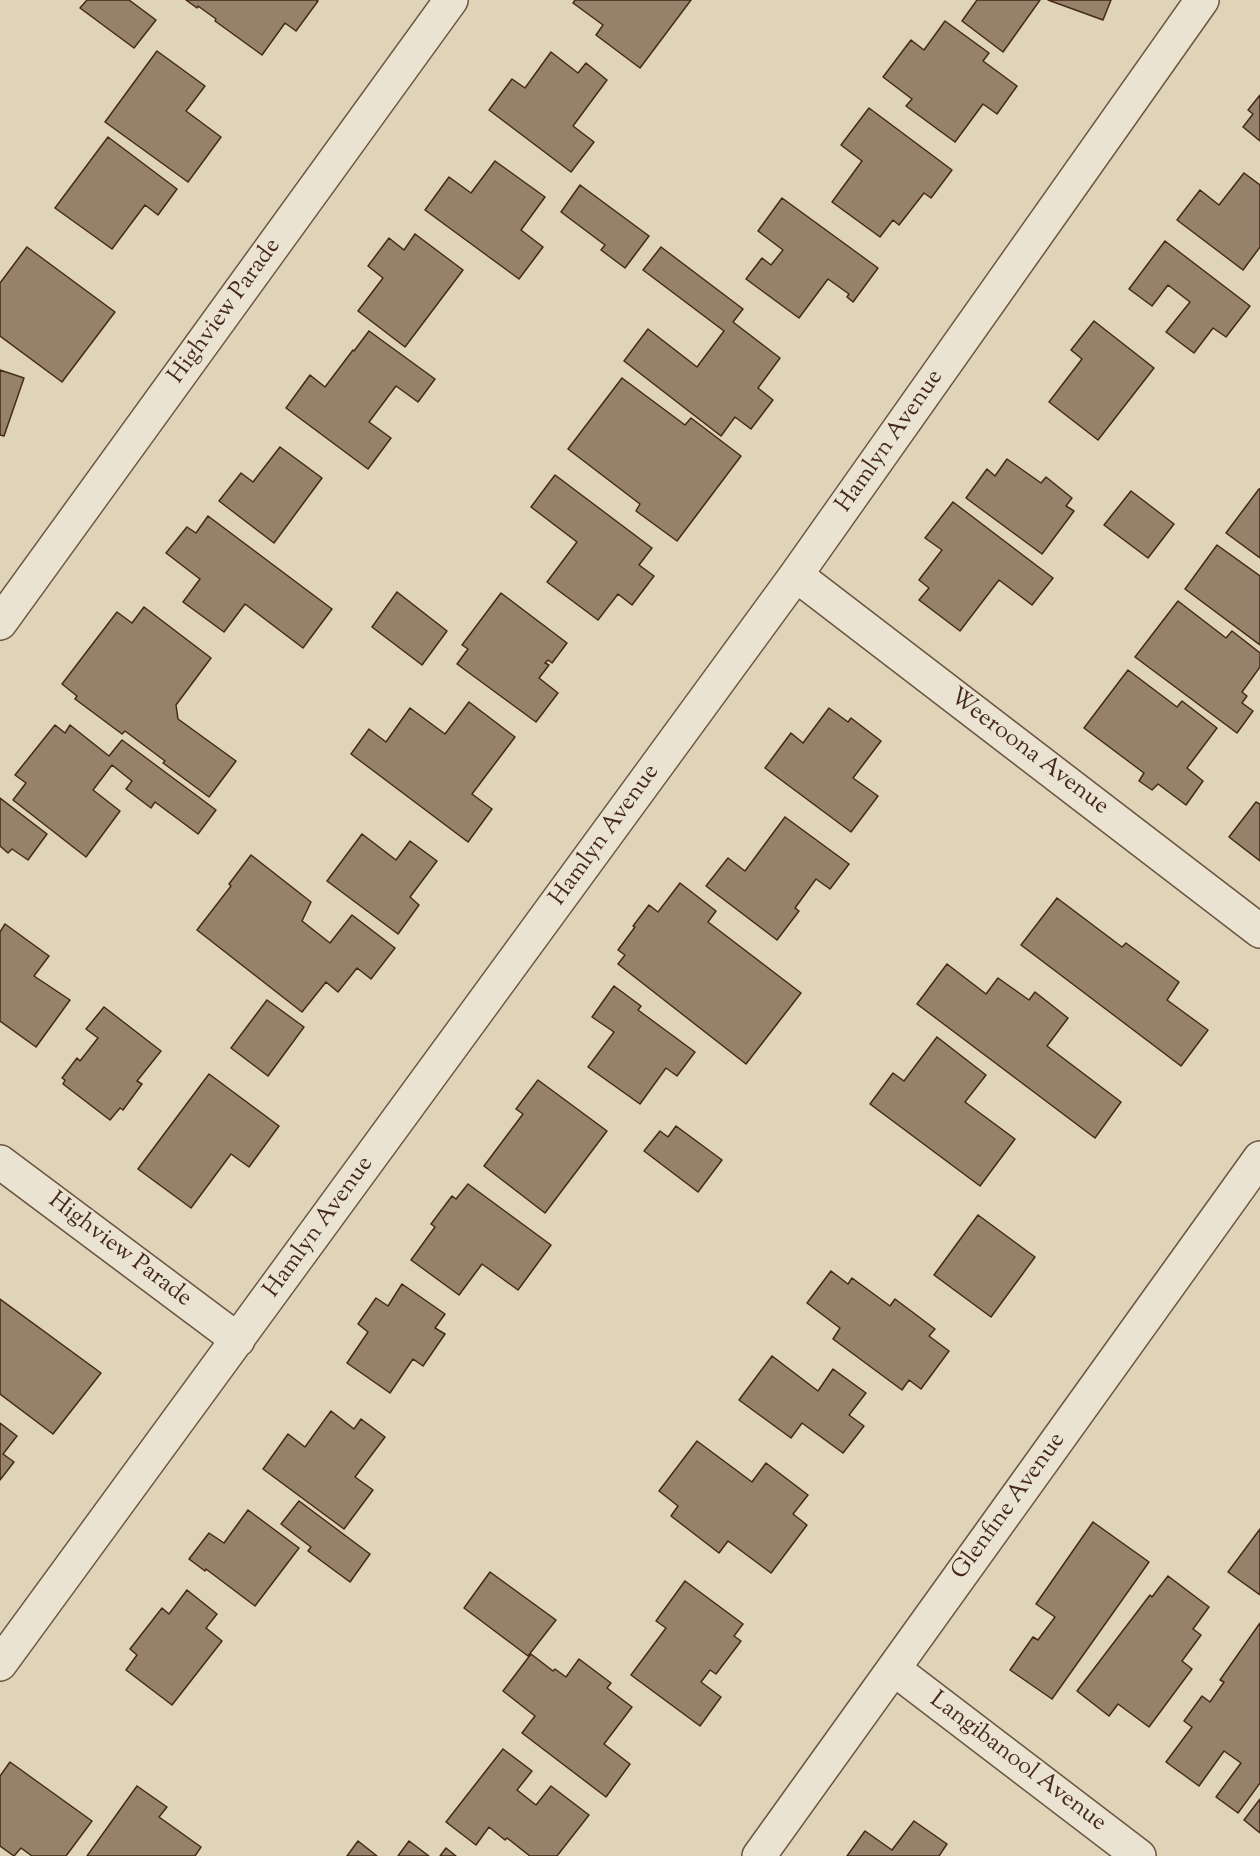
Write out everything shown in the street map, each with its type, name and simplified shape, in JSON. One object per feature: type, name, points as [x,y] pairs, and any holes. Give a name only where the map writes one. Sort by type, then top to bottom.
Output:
[{"type":"street","name":"Highview Parade","points":[[0,623],[451,0]]},
{"type":"street","name":"Hamlyn Avenue","points":[[0,1664],[796,575],[1202,0]]},
{"type":"street","name":"Weeroona Avenue","points":[[796,575],[1260,932]]},
{"type":"street","name":"Glenfine Avenue","points":[[759,1856],[1260,1158]]},
{"type":"street","name":"Highview Parade","points":[[0,1162],[238,1340]]},
{"type":"street","name":"Langibanool Avenue","points":[[894,1669],[1139,1856]]},
{"type":"building","points":[[87,0],[129,0],[156,20],[134,48],[80,8]]},
{"type":"building","points":[[186,0],[318,1],[296,31],[285,23],[262,55],[215,21],[216,19]]},
{"type":"building","points":[[575,0],[691,0],[640,68],[596,35],[603,25],[573,3]]},
{"type":"building","points":[[977,0],[1040,0],[1003,52],[962,21]]},
{"type":"building","points":[[1048,0],[1111,0],[1103,20]]},
{"type":"building","points":[[945,21],[989,53],[983,61],[1017,86],[997,114],[983,104],[955,142],[906,106],[912,99],[883,77],[911,40],[924,50]]},
{"type":"building","points":[[157,51],[205,86],[186,111],[221,137],[188,182],[105,122]]},
{"type":"building","points":[[551,52],[578,73],[586,63],[607,80],[573,126],[594,142],[571,172],[489,110],[512,79],[525,88]]},
{"type":"building","points":[[1260,95],[1260,141],[1243,127],[1253,114],[1248,110]]},
{"type":"building","points":[[869,108],[952,170],[931,198],[924,193],[899,225],[893,220],[880,237],[832,202],[862,161],[841,145]]},
{"type":"building","points":[[108,137],[177,189],[158,215],[145,205],[112,249],[55,208]]},
{"type":"building","points":[[495,161],[545,197],[521,230],[543,247],[519,279],[425,210],[449,177],[471,193]]},
{"type":"building","points":[[1244,173],[1260,185],[1260,247],[1243,270],[1177,220],[1200,190],[1219,205]]},
{"type":"building","points":[[580,185],[649,236],[625,268],[601,250],[605,245],[561,212]]},
{"type":"building","points":[[782,198],[878,268],[853,302],[847,297],[849,294],[828,279],[799,318],[746,279],[762,258],[771,265],[783,250],[758,231]]},
{"type":"building","points":[[415,234],[463,270],[405,347],[358,311],[383,278],[368,266],[389,238],[404,250]]},
{"type":"building","points":[[1165,241],[1250,306],[1226,337],[1213,328],[1194,353],[1166,332],[1190,302],[1168,285],[1152,306],[1129,289]]},
{"type":"building","points":[[27,247],[115,312],[62,382],[0,336],[0,283]]},
{"type":"building","points":[[661,247],[743,309],[733,322],[780,358],[758,388],[773,400],[751,429],[735,417],[721,436],[624,361],[648,329],[697,367],[724,331],[643,270]]},
{"type":"building","points":[[1094,321],[1154,368],[1098,440],[1049,402],[1082,359],[1071,350]]},
{"type":"building","points":[[369,331],[435,379],[418,402],[396,386],[369,422],[391,438],[368,469],[286,408],[310,375],[325,387]]},
{"type":"building","points":[[0,370],[24,378],[4,436],[0,435]]},
{"type":"building","points":[[622,378],[685,425],[691,418],[741,456],[677,541],[636,511],[640,504],[568,449]]},
{"type":"building","points":[[280,447],[322,478],[274,543],[219,501],[241,473],[253,482]]},
{"type":"building","points":[[1007,459],[1041,483],[1046,477],[1072,498],[1066,506],[1074,511],[1042,554],[966,498],[987,469],[995,476]]},
{"type":"building","points":[[555,475],[652,548],[639,565],[654,576],[632,605],[618,594],[598,620],[547,582],[577,542],[531,507]]},
{"type":"building","points":[[1260,489],[1260,558],[1226,533]]},
{"type":"building","points":[[1131,491],[1174,524],[1148,558],[1104,525]]},
{"type":"building","points":[[953,502],[1053,578],[1032,605],[999,580],[960,631],[919,600],[929,588],[919,580],[942,550],[925,538]]},
{"type":"building","points":[[208,516],[332,609],[303,648],[245,604],[224,632],[183,602],[200,579],[166,553],[187,527],[196,533]]},
{"type":"building","points":[[1217,545],[1260,576],[1260,645],[1185,589]]},
{"type":"building","points":[[397,592],[447,631],[422,665],[372,627]]},
{"type":"building","points":[[501,593],[567,643],[552,663],[548,660],[545,663],[549,665],[539,678],[558,693],[536,722],[457,664],[468,649],[462,645]]},
{"type":"building","points":[[1178,601],[1226,638],[1232,631],[1260,653],[1260,667],[1242,692],[1247,696],[1242,703],[1253,711],[1237,733],[1135,657]]},
{"type":"building","points":[[144,607],[211,658],[176,705],[178,719],[236,761],[209,797],[125,731],[122,734],[75,699],[77,696],[62,684],[117,612],[132,623]]},
{"type":"building","points":[[1128,670],[1177,707],[1182,701],[1217,728],[1187,768],[1203,781],[1186,805],[1158,784],[1152,790],[1139,781],[1144,773],[1084,728]]},
{"type":"building","points":[[469,702],[515,737],[472,794],[492,809],[468,842],[351,754],[369,729],[386,742],[410,708],[445,734]]},
{"type":"building","points":[[829,708],[848,722],[851,718],[881,741],[853,778],[878,796],[851,832],[765,768],[791,733],[803,743]]},
{"type":"building","points":[[55,725],[65,733],[70,725],[109,756],[122,740],[216,810],[198,834],[155,802],[151,808],[126,789],[132,781],[112,765],[93,790],[120,811],[86,857],[13,800],[26,783],[15,775]]},
{"type":"building","points":[[0,798],[47,834],[28,860],[12,849],[8,853],[0,846]]},
{"type":"building","points":[[1256,802],[1260,804],[1260,861],[1229,837]]},
{"type":"building","points":[[785,817],[849,864],[830,889],[816,879],[795,908],[799,911],[777,940],[706,886],[728,858],[745,871]]},
{"type":"building","points":[[362,834],[396,860],[410,841],[437,861],[410,897],[419,905],[398,934],[327,881]]},
{"type":"building","points":[[251,855],[311,902],[302,921],[330,943],[352,915],[395,948],[371,979],[357,968],[338,992],[326,982],[302,1012],[197,930],[231,886],[229,884]]},
{"type":"building","points":[[680,883],[716,911],[708,922],[801,993],[746,1064],[618,964],[625,955],[618,950],[649,905],[658,912]]},
{"type":"building","points":[[1057,898],[1122,947],[1126,943],[1179,982],[1167,1000],[1208,1030],[1181,1066],[1021,945]]},
{"type":"building","points":[[5,924],[49,956],[34,976],[70,1000],[36,1047],[0,1021],[0,932]]},
{"type":"building","points":[[947,964],[986,994],[998,978],[1029,1000],[1035,992],[1068,1018],[1047,1046],[1121,1102],[1095,1138],[917,1004]]},
{"type":"building","points":[[614,986],[641,1006],[638,1010],[695,1052],[677,1076],[666,1068],[640,1104],[588,1067],[614,1032],[592,1017]]},
{"type":"building","points":[[267,1000],[304,1027],[268,1076],[231,1048]]},
{"type":"building","points":[[104,1007],[161,1051],[137,1081],[142,1084],[123,1110],[120,1108],[110,1120],[63,1084],[65,1080],[62,1078],[77,1058],[80,1061],[98,1038],[86,1029]]},
{"type":"building","points":[[937,1037],[986,1075],[965,1102],[1015,1139],[980,1186],[870,1104],[893,1073],[904,1081]]},
{"type":"building","points":[[209,1074],[279,1126],[249,1167],[231,1154],[191,1208],[138,1169]]},
{"type":"building","points":[[538,1080],[607,1131],[545,1213],[484,1166],[523,1114],[516,1109]]},
{"type":"building","points":[[676,1126],[722,1160],[698,1192],[644,1151],[660,1131],[668,1137]]},
{"type":"building","points":[[468,1184],[551,1245],[518,1290],[482,1264],[459,1295],[411,1260],[435,1227],[431,1224],[452,1196],[456,1199]]},
{"type":"building","points":[[978,1215],[1035,1257],[991,1317],[934,1275]]},
{"type":"building","points":[[831,1271],[848,1284],[852,1278],[890,1306],[895,1299],[935,1329],[929,1336],[949,1351],[921,1389],[909,1380],[902,1390],[833,1339],[840,1328],[807,1303]]},
{"type":"building","points":[[402,1284],[445,1314],[435,1328],[445,1334],[423,1366],[413,1359],[390,1393],[347,1363],[368,1332],[358,1324],[376,1298],[388,1306]]},
{"type":"building","points":[[0,1299],[101,1373],[53,1434],[0,1394]]},
{"type":"building","points":[[772,1356],[818,1391],[833,1369],[866,1393],[849,1415],[864,1426],[843,1453],[802,1423],[791,1438],[739,1400]]},
{"type":"building","points":[[331,1411],[354,1429],[361,1419],[385,1437],[355,1477],[373,1490],[344,1529],[263,1469],[288,1434],[305,1447]]},
{"type":"building","points":[[0,1423],[17,1436],[3,1454],[14,1462],[0,1480]]},
{"type":"building","points":[[697,1441],[752,1482],[766,1463],[808,1495],[793,1514],[807,1525],[771,1573],[728,1541],[719,1553],[671,1516],[678,1506],[659,1491]]},
{"type":"building","points":[[299,1501],[370,1554],[350,1582],[308,1551],[311,1547],[281,1524]]},
{"type":"building","points":[[248,1510],[299,1548],[255,1606],[189,1559],[209,1533],[224,1543]]},
{"type":"building","points":[[1093,1522],[1149,1562],[1052,1699],[1010,1670],[1033,1637],[1038,1640],[1055,1617],[1036,1604]]},
{"type":"building","points":[[1260,1529],[1260,1595],[1228,1572]]},
{"type":"building","points":[[490,1572],[556,1620],[528,1656],[464,1608]]},
{"type":"building","points":[[1168,1576],[1209,1607],[1193,1629],[1201,1635],[1182,1661],[1192,1669],[1149,1727],[1118,1704],[1109,1716],[1077,1691],[1150,1595],[1152,1597]]},
{"type":"building","points":[[685,1581],[743,1624],[734,1636],[741,1641],[716,1674],[710,1670],[701,1682],[721,1697],[700,1726],[631,1675],[666,1628],[656,1621]]},
{"type":"building","points":[[187,1590],[217,1614],[206,1628],[222,1641],[172,1705],[126,1670],[137,1655],[130,1649],[162,1608],[169,1614]]},
{"type":"building","points":[[1260,1623],[1260,1783],[1238,1813],[1216,1797],[1241,1763],[1224,1751],[1199,1786],[1166,1762],[1192,1727],[1184,1721],[1202,1696],[1210,1702],[1224,1682],[1220,1680]]},
{"type":"building","points":[[531,1654],[553,1671],[555,1669],[566,1677],[579,1659],[611,1683],[607,1688],[632,1707],[604,1744],[630,1764],[606,1797],[522,1733],[535,1716],[503,1691]]},
{"type":"building","points":[[503,1749],[532,1771],[517,1790],[536,1805],[551,1786],[589,1815],[557,1856],[530,1856],[489,1827],[476,1845],[446,1822]]},
{"type":"building","points":[[10,1762],[92,1821],[66,1856],[32,1856],[21,1848],[14,1856],[0,1846],[0,1776]]},
{"type":"building","points":[[137,1786],[167,1807],[159,1817],[201,1847],[195,1856],[87,1856]]},
{"type":"building","points":[[1260,1799],[1260,1833],[1244,1820]]},
{"type":"building","points":[[914,1821],[947,1844],[939,1856],[847,1856],[865,1831],[892,1850]]},
{"type":"building","points":[[358,1841],[377,1856],[347,1856]]},
{"type":"building","points":[[409,1841],[429,1856],[398,1856]]},
{"type":"building","points":[[446,1848],[456,1856],[440,1856]]}]
